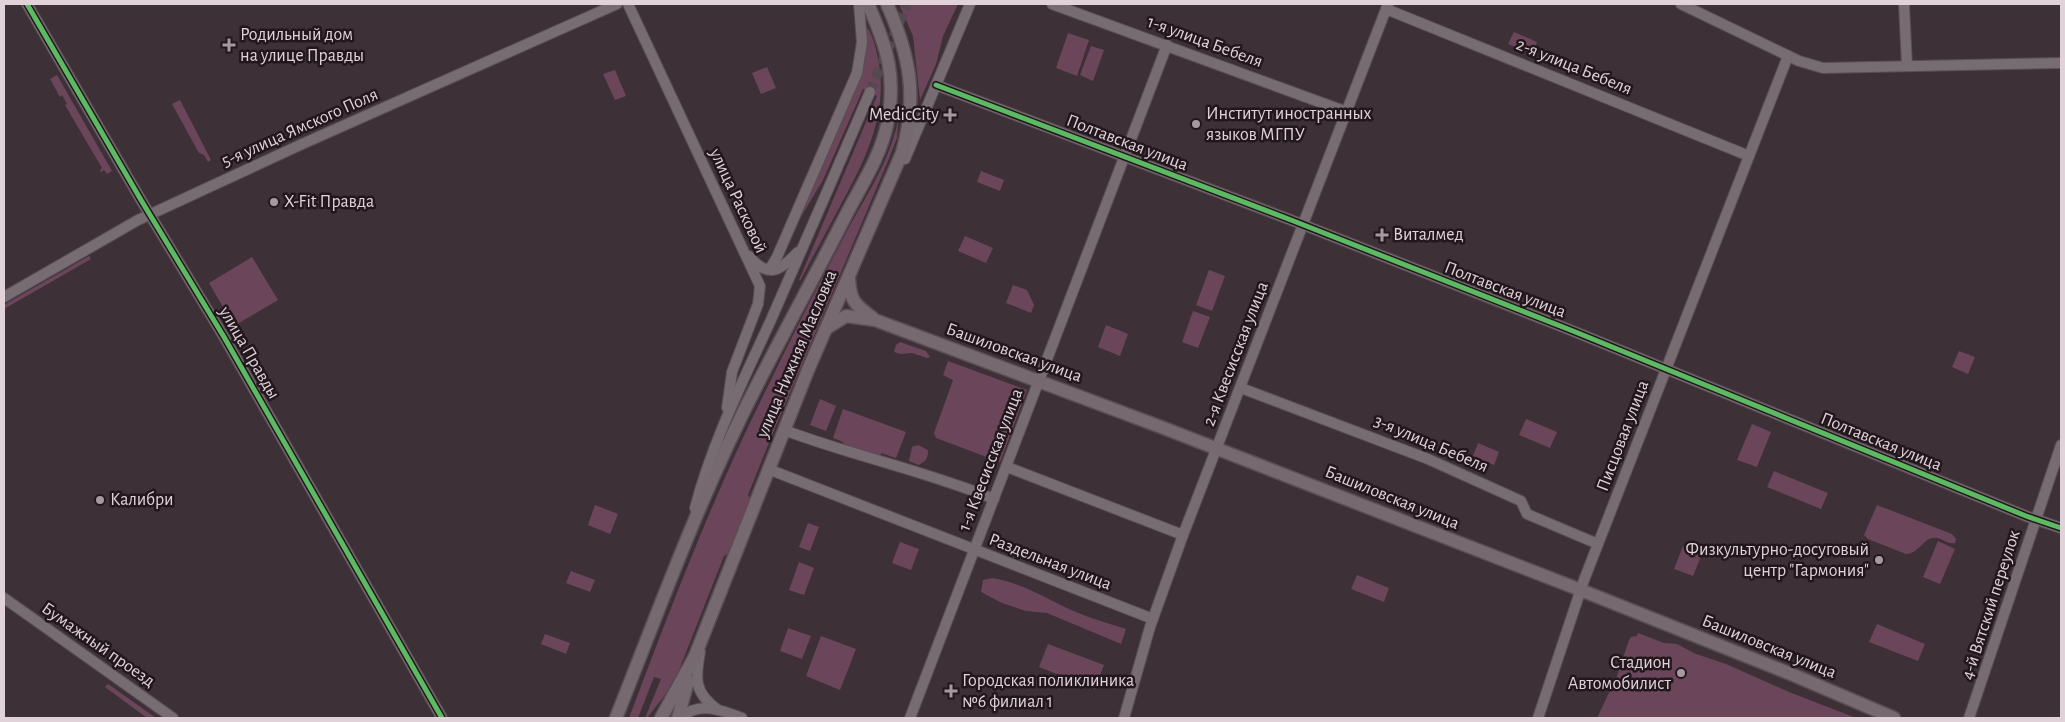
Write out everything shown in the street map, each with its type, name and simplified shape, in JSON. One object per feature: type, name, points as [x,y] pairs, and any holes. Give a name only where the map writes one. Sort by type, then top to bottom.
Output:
[{"type":"main road","name":"улица Нижняя Масловка","points":[[615,718],[691,528],[734,430],[879,149],[891,104],[892,82],[889,60],[883,40],[868,4]]},
{"type":"main road","points":[[887,4],[904,47],[912,93],[909,130],[887,191]]},
{"type":"main road","name":"улица Нижняя Масловка","points":[[661,718],[702,640],[784,430],[848,277],[887,191]]},
{"type":"main road","name":"Башиловская улица","points":[[848,277],[854,303],[875,320]]},
{"type":"main road","name":"Башиловская улица","points":[[827,328],[846,316],[875,320],[1217,448],[1581,590],[1791,674],[1894,718]]},
{"type":"main road","points":[[679,718],[695,656]]},
{"type":"street","name":"улица Правды","points":[[27,4],[224,336],[442,718]]},
{"type":"street","name":"5-я улица Ямского Поля","points":[[4,297],[151,214],[300,145],[617,4]]},
{"type":"street","name":"улица Расковой","points":[[628,4],[760,286],[760,293],[732,372],[725,419]]},
{"type":"street","points":[[744,249],[756,264],[767,269],[771,267],[777,257],[861,58],[862,42],[859,4]]},
{"type":"street","name":"улица Нижняя Масловка","points":[[887,191],[903,163],[970,4]]},
{"type":"street","name":"1-я улица Бебеля","points":[[1052,4],[1347,112]]},
{"type":"street","points":[[1681,4],[1788,56],[1812,66],[1823,68],[2061,63]]},
{"type":"street","points":[[1904,4],[1907,66]]},
{"type":"street","name":"2-я Квесисская улица","points":[[1124,718],[1153,619],[1184,535],[1387,6]]},
{"type":"street","name":"2-я улица Бебеля","points":[[1387,6],[1749,156]]},
{"type":"street","name":"1-я Квесисская улица","points":[[910,718],[1167,46]]},
{"type":"street","name":"Писцовая улица","points":[[1538,718],[1598,544],[1788,56]]},
{"type":"street","name":"Полтавская улица","points":[[936,85],[1304,225],[1666,368],[1786,419],[2036,520],[2061,528]]},
{"type":"street","name":"улица Нижняя Масловка","points":[[691,528],[707,468],[725,419],[803,247],[870,92]]},
{"type":"street","name":"улица Нижняя Масловка","points":[[767,269],[781,269],[803,247]]},
{"type":"street","name":"3-я улица Бебеля","points":[[1240,388],[1428,459],[1521,500],[1527,514],[1598,544]]},
{"type":"street","points":[[784,430],[824,445],[910,469],[994,499]]},
{"type":"street","name":"4-й Вятский переулок","points":[[1969,718],[2061,445]]},
{"type":"street","points":[[1007,468],[1184,535]]},
{"type":"street","name":"Раздельная улица","points":[[768,469],[1153,619]]},
{"type":"street","name":"Бумажный проезд","points":[[4,598],[173,718]]},
{"type":"street","points":[[702,640],[697,670],[699,689],[706,700],[718,710]]},
{"type":"street","points":[[679,718],[695,709],[718,710],[742,718]]},
{"type":"shaded area","points":[[899,4],[958,4],[943,36],[936,64],[920,100],[913,36]]},
{"type":"shaded area","points":[[866,26],[875,45],[881,78],[878,117],[866,153],[850,188],[800,281],[877,96],[863,89],[823,180],[802,215],[782,258],[861,74],[866,50]]},
{"type":"shaded area","points":[[1514,32],[1537,42],[1532,54],[1508,44]]},
{"type":"shaded area","points":[[1068,33],[1089,40],[1077,76],[1056,68]]},
{"type":"shaded area","points":[[1091,46],[1104,50],[1093,81],[1080,75]]},
{"type":"shaded area","points":[[767,67],[776,88],[761,94],[752,73]]},
{"type":"shaded area","points":[[615,70],[626,96],[615,100],[603,74]]},
{"type":"shaded area","points":[[57,75],[112,171],[107,174],[104,170],[101,172],[102,168],[65,105],[67,104],[62,95],[60,97],[50,79]]},
{"type":"shaded area","points":[[180,100],[211,160],[208,162],[204,155],[199,153],[172,104]]},
{"type":"shaded area","points":[[899,116],[897,138],[888,161],[770,440],[748,495],[750,498],[729,553],[724,556],[679,670],[665,695],[647,718],[645,718],[661,679],[654,677],[638,718],[629,718],[677,593],[728,470],[796,330],[884,162]]},
{"type":"shaded area","points":[[981,171],[1004,180],[1000,191],[977,182]]},
{"type":"shaded area","points":[[965,236],[993,248],[986,263],[958,251]]},
{"type":"shaded area","points":[[89,256],[91,259],[4,309],[4,305]]},
{"type":"shaded area","points":[[252,257],[278,300],[234,326],[209,283]]},
{"type":"shaded area","points":[[1209,270],[1225,276],[1212,311],[1196,305]]},
{"type":"shaded area","points":[[1013,285],[1027,290],[1034,305],[1031,313],[1006,303]]},
{"type":"shaded area","points":[[1193,311],[1210,317],[1198,348],[1182,342]]},
{"type":"shaded area","points":[[1106,325],[1128,334],[1120,356],[1098,347]]},
{"type":"shaded area","points":[[900,342],[926,351],[930,357],[894,352],[896,345]]},
{"type":"shaded area","points":[[1959,351],[1975,357],[1968,374],[1952,367]]},
{"type":"shaded area","points":[[948,361],[1027,390],[1000,462],[936,438],[934,433],[953,380],[943,375]]},
{"type":"shaded area","points":[[820,399],[836,406],[826,431],[810,425]]},
{"type":"shaded area","points":[[843,409],[906,432],[896,458],[881,453],[880,459],[850,449],[841,441],[833,438]]},
{"type":"shaded area","points":[[1526,419],[1557,432],[1550,448],[1519,435]]},
{"type":"shaded area","points":[[1752,424],[1771,432],[1757,467],[1737,460]]},
{"type":"shaded area","points":[[1478,443],[1499,452],[1494,465],[1473,456]]},
{"type":"shaded area","points":[[918,445],[928,450],[928,455],[923,463],[918,465],[909,461],[912,447]]},
{"type":"shaded area","points":[[1774,471],[1828,493],[1821,509],[1767,487]]},
{"type":"shaded area","points":[[595,505],[618,514],[610,534],[588,525]]},
{"type":"shaded area","points":[[1877,505],[1952,534],[1956,539],[1955,543],[1932,538],[1913,552],[1906,554],[1868,539],[1864,535]]},
{"type":"shaded area","points":[[808,523],[819,527],[810,551],[799,547]]},
{"type":"shaded area","points":[[1938,541],[1955,549],[1940,584],[1923,577]]},
{"type":"shaded area","points":[[900,542],[919,549],[911,570],[892,563]]},
{"type":"shaded area","points":[[1683,546],[1702,554],[1693,576],[1674,569]]},
{"type":"shaded area","points":[[799,562],[814,568],[804,595],[789,590]]},
{"type":"shaded area","points":[[571,571],[595,580],[590,592],[566,583]]},
{"type":"shaded area","points":[[1357,575],[1389,588],[1384,602],[1351,589]]},
{"type":"shaded area","points":[[992,578],[1013,583],[1078,613],[1126,629],[1121,644],[1047,613],[1026,611],[1002,603],[981,592],[983,580]]},
{"type":"shaded area","points":[[1877,624],[1925,644],[1918,661],[1869,642]]},
{"type":"shaded area","points":[[788,628],[811,636],[802,659],[780,651]]},
{"type":"shaded area","name":"Стадион Автомобилист","points":[[1638,633],[1664,643],[1677,644],[1696,654],[1726,664],[1789,692],[1856,718],[1597,718],[1617,676],[1629,640],[1631,637],[1637,636]]},
{"type":"shaded area","points":[[545,634],[570,643],[566,654],[541,644]]},
{"type":"shaded area","points":[[821,636],[856,649],[840,690],[806,676]]},
{"type":"shaded area","points":[[1048,644],[1104,665],[1095,689],[1039,667]]},
{"type":"shaded area","points":[[108,684],[156,718],[147,718],[105,687]]},
{"type":"tunnel","points":[[870,92],[907,4]]},
{"type":"cycle path","points":[[27,4],[141,200],[224,337],[442,718]]},
{"type":"cycle path","points":[[936,85],[1291,220],[1573,331],[2026,516],[2061,528]]},
{"type":"place","name":"Родильный дом на улице Правды","points":[[229,45]]},
{"type":"place","name":"MedicCity","points":[[950,115]]},
{"type":"place","name":"Институт иностранных языков МГПУ","points":[[1196,124]]},
{"type":"place","name":"X-Fit Правда","points":[[274,202]]},
{"type":"place","name":"Виталмед","points":[[1382,235]]},
{"type":"place","name":"Калибри","points":[[100,500]]},
{"type":"place","name":"Физкультурно-досуговый центр \"Гармония\"","points":[[1879,560]]},
{"type":"place","name":"Стадион Автомобилист","points":[[1681,673]]},
{"type":"place","name":"Городская поликлиника №6 филиал 1","points":[[951,691]]}]
